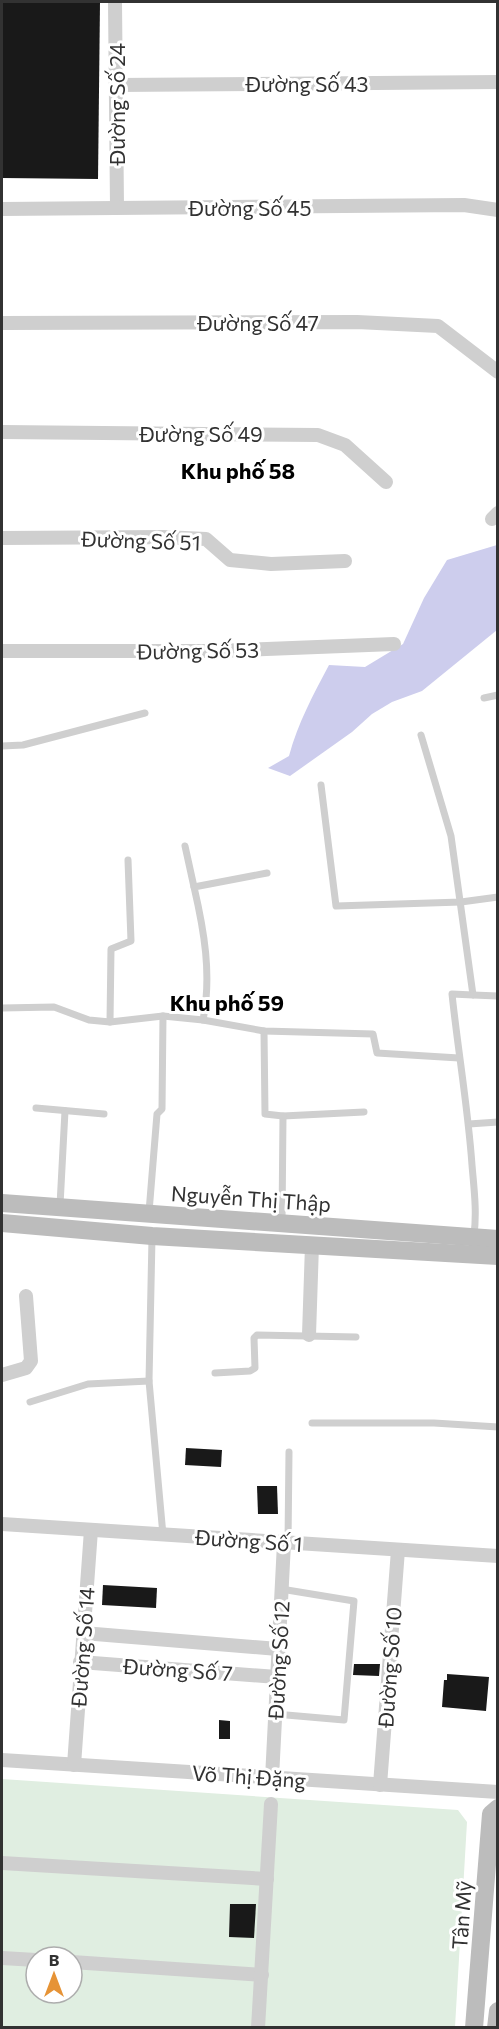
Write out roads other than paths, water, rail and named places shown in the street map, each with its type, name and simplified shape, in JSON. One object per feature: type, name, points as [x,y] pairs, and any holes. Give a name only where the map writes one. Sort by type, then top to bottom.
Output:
[{"type":"main road","name":"Nguyễn Thị Thập","points":[[2,1203],[149,1215],[282,1222],[473,1245],[498,1256]]},
{"type":"main road","name":"Nguyễn Thị Thập","points":[[2,1224],[152,1236],[312,1245],[473,1245],[498,1239]]},
{"type":"main road","name":"Tân Mỹ","points":[[474,2028],[489,1952],[491,1814],[498,1808]]},
{"type":"main road","points":[[496,2028],[498,2011]]},
{"type":"street","name":"Đường Số 24","points":[[115,2],[117,207]]},
{"type":"street","name":"Đường Số 43","points":[[116,85],[498,82]]},
{"type":"street","name":"Đường Số 45","points":[[2,209],[464,205],[498,210]]},
{"type":"street","name":"Đường Số 47","points":[[2,323],[357,322],[438,326],[498,372]]},
{"type":"street","name":"Đường Số 49","points":[[2,432],[318,435],[345,445],[386,482]]},
{"type":"street","name":"Đường Số 51","points":[[2,538],[206,539],[230,560],[271,564],[345,561]]},
{"type":"street","name":"Đường Số 53","points":[[2,651],[217,651],[394,644]]},
{"type":"street","points":[[309,1335],[312,1245]]},
{"type":"street","points":[[2,1375],[26,1368],[31,1361],[26,1296]]},
{"type":"street","name":"Đường Số 1","points":[[2,1524],[498,1556]]},
{"type":"street","name":"Đường Số 14","points":[[74,1765],[91,1530]]},
{"type":"street","name":"Đường Số 12","points":[[272,1778],[281,1589],[286,1543]]},
{"type":"street","name":"Đường Số 10","points":[[380,1785],[398,1550]]},
{"type":"street","name":"Đường Số 7","points":[[82,1633],[278,1649]]},
{"type":"street","name":"Đường Số 7","points":[[80,1662],[277,1677]]},
{"type":"street","name":"Võ Thị Đặng","points":[[2,1760],[498,1792]]},
{"type":"street","points":[[258,2028],[272,1804]]},
{"type":"street","points":[[2,1863],[267,1879]]},
{"type":"street","points":[[2,1958],[24,1959]]},
{"type":"street","points":[[84,1963],[262,1975]]},
{"type":"lane","points":[[484,698],[498,695]]},
{"type":"lane","points":[[2,746],[23,745],[145,713]]},
{"type":"lane","points":[[421,735],[451,836],[473,995]]},
{"type":"lane","points":[[321,785],[336,906],[461,902],[498,897]]},
{"type":"lane","points":[[185,846],[204,933],[207,1000],[204,1020]]},
{"type":"lane","points":[[110,1022],[111,949],[131,941],[128,860]]},
{"type":"lane","points":[[194,887],[267,873]]},
{"type":"lane","points":[[473,1245],[476,1217],[469,1124],[452,994],[498,996]]},
{"type":"lane","points":[[2,1008],[54,1007],[89,1020],[110,1022],[163,1016],[204,1020],[264,1031],[373,1034],[378,1053],[459,1058]]},
{"type":"lane","points":[[149,1215],[158,1114],[162,1109],[163,1016]]},
{"type":"lane","points":[[264,1031],[265,1114],[283,1116],[364,1112]]},
{"type":"lane","points":[[36,1108],[104,1114]]},
{"type":"lane","points":[[60,1208],[65,1111]]},
{"type":"lane","points":[[282,1222],[283,1116]]},
{"type":"lane","points":[[469,1124],[498,1122]]},
{"type":"lane","points":[[152,1236],[149,1381],[164,1535]]},
{"type":"lane","points":[[215,1373],[250,1371],[255,1368],[254,1338],[256,1335],[356,1337]]},
{"type":"lane","points":[[30,1402],[88,1384],[149,1381]]},
{"type":"lane","points":[[312,1423],[434,1423],[498,1427]]},
{"type":"lane","points":[[286,1543],[289,1452]]},
{"type":"lane","points":[[275,1714],[345,1720],[354,1601],[281,1589]]},
{"type":"water","points":[[497,545],[497,630],[422,691],[392,702],[372,714],[352,732],[290,776],[268,768],[289,756],[301,721],[329,665],[365,667],[403,644],[424,598],[447,560]]},
{"type":"district","name":"Khu phố 58","points":[[238,470]]},
{"type":"district","name":"Khu phố 59","points":[[227,1002]]}]
